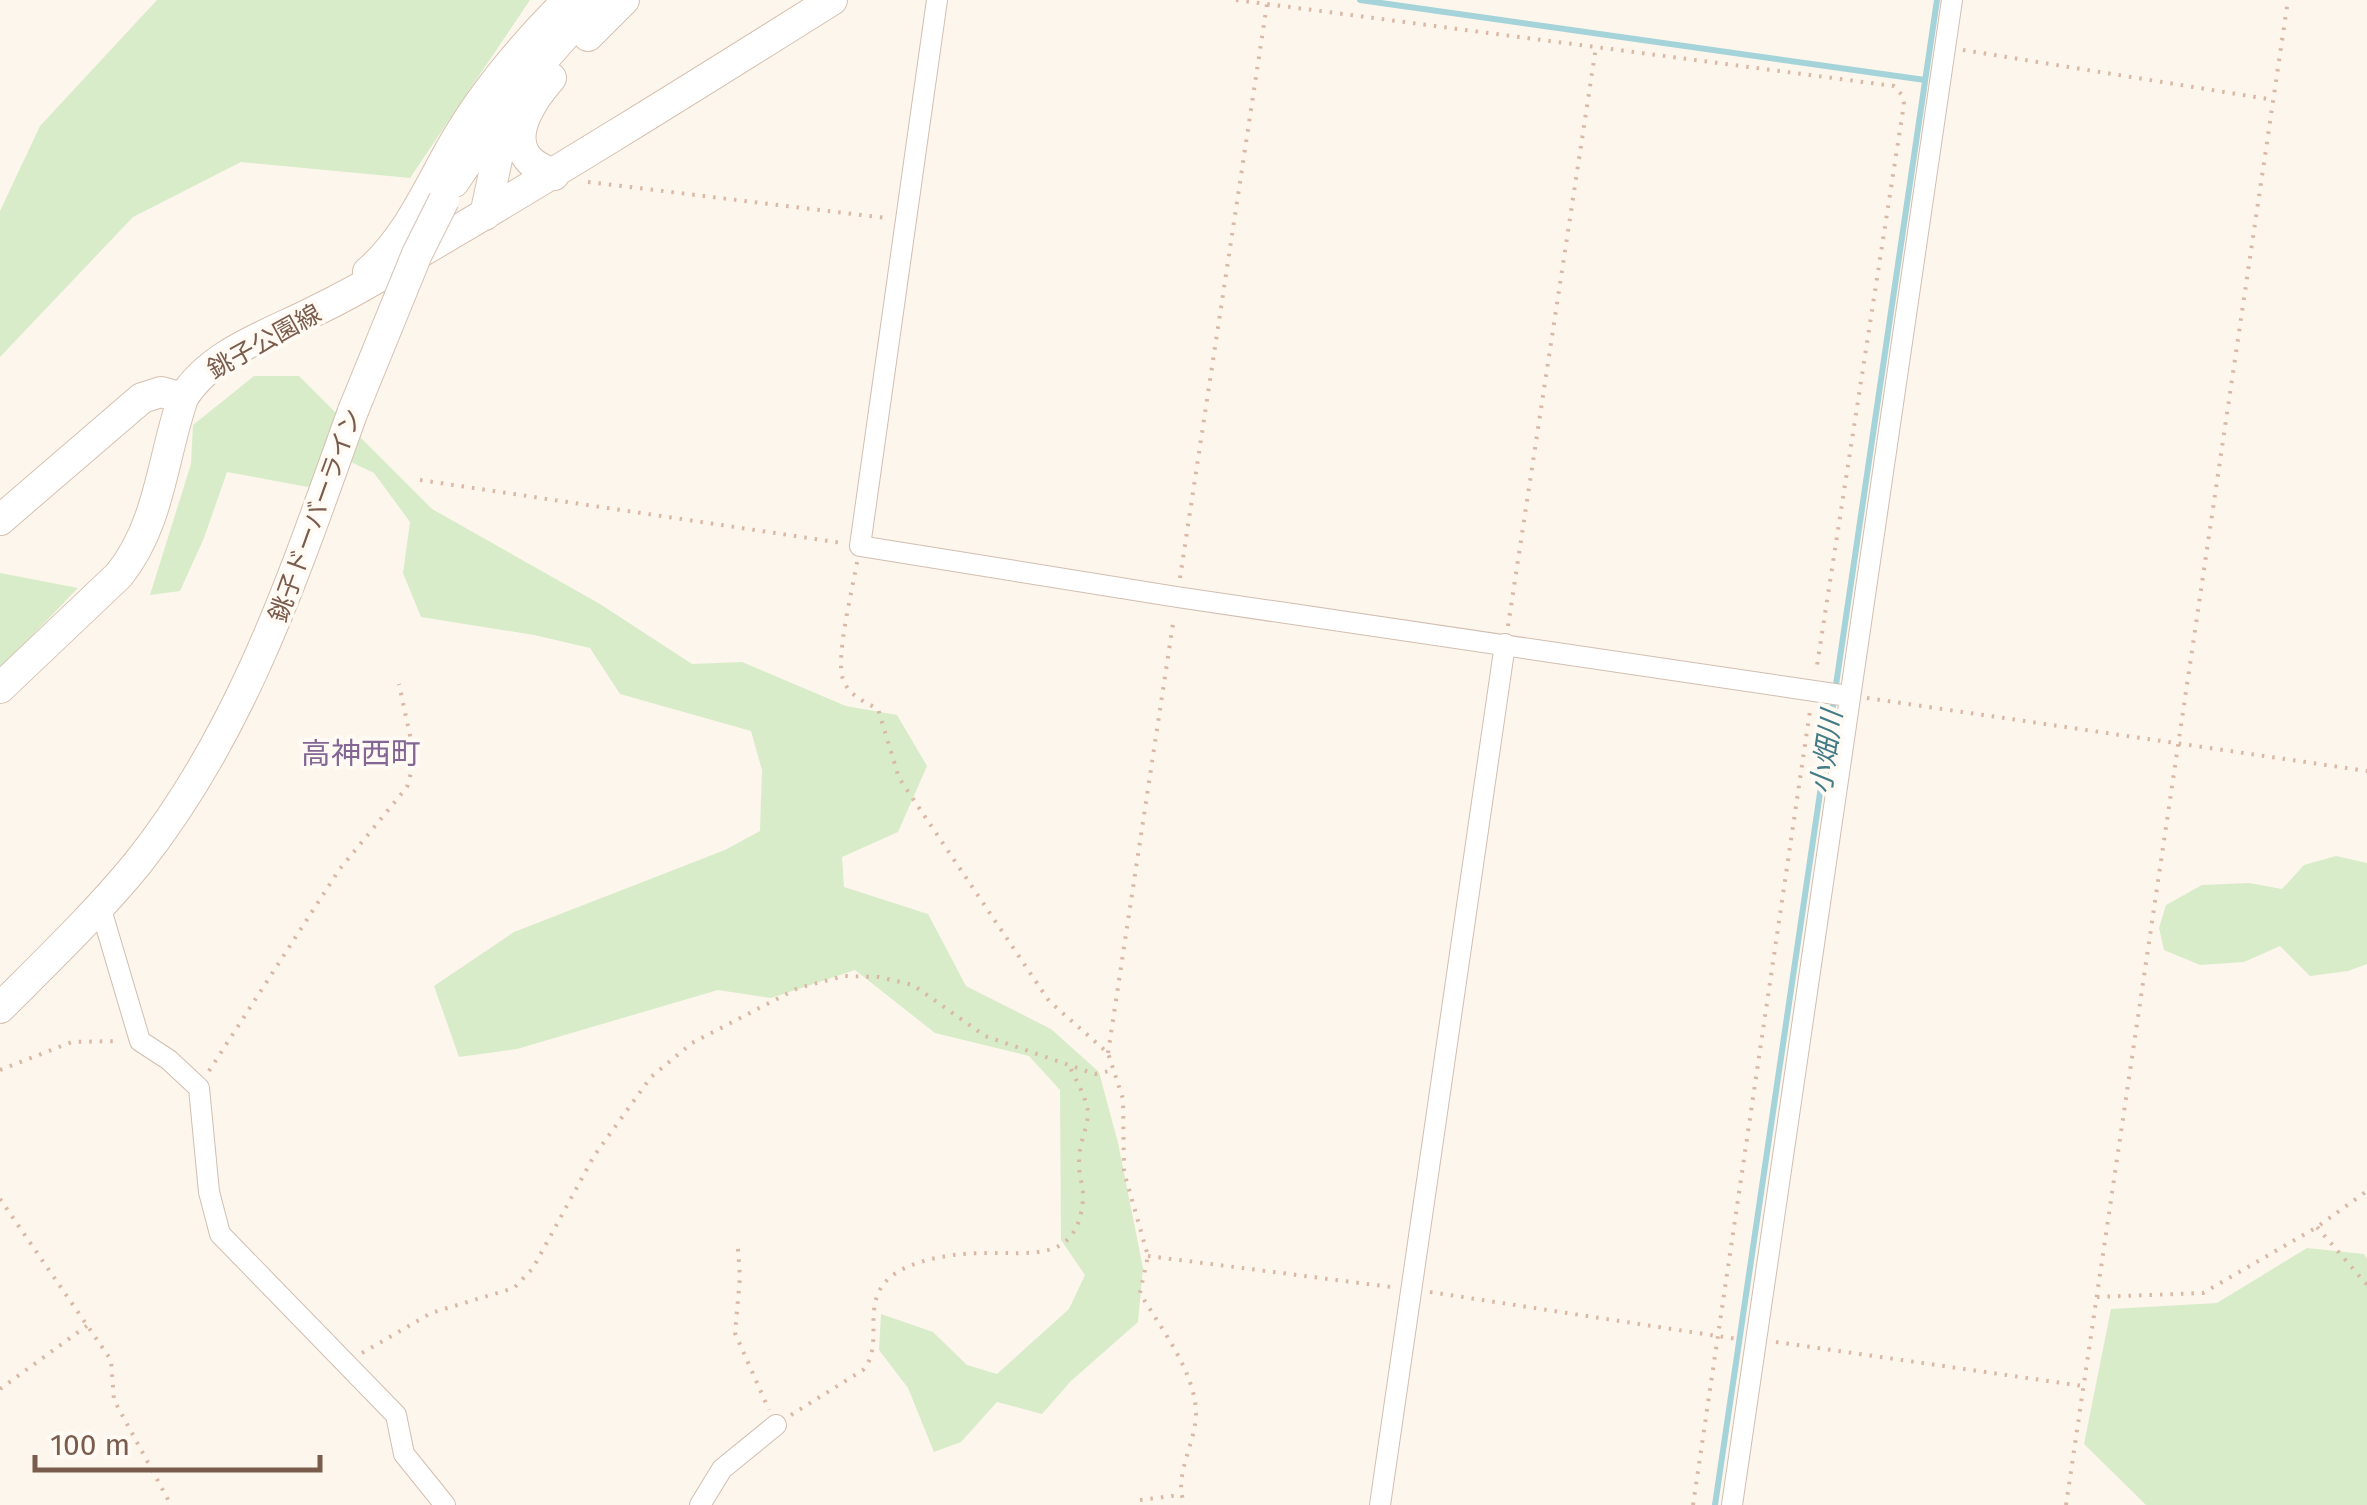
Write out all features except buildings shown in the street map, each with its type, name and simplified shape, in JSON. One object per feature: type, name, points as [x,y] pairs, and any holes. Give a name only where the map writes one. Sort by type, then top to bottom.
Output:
[{"type":"main road","points":[[351,293],[360,278],[392,248],[459,133],[488,92],[568,0]]},
{"type":"main road","name":"銚子ドーバーライン","points":[[0,1008],[138,862],[236,709],[266,646],[417,254],[444,200],[460,170],[514,94],[596,0]]},
{"type":"main road","points":[[484,215],[507,131],[624,0]]},
{"type":"main road","name":"銚子公園線","points":[[0,688],[119,576],[136,555],[156,501],[183,398],[209,368],[351,293],[559,172],[832,0]]},
{"type":"main road","points":[[529,104],[522,146],[527,158],[559,172]]},
{"type":"main road","points":[[0,520],[142,398],[161,392],[183,398]]},
{"type":"street","points":[[937,0],[860,546],[1848,696]]},
{"type":"street","points":[[1732,1505],[1952,0]]},
{"type":"street","points":[[1380,1505],[1506,644]]},
{"type":"street","points":[[100,906],[140,1041],[169,1060],[199,1088],[209,1192],[220,1234],[396,1416],[404,1454],[444,1505]]},
{"type":"street","points":[[700,1505],[722,1469],[776,1425]]},
{"type":"path","points":[[1236,0],[1894,86],[1902,95],[1904,104],[1716,1336],[1694,1505]]},
{"type":"path","points":[[2066,1505],[2288,0]]},
{"type":"path","points":[[1185,1505],[1180,1495],[1194,1438],[1193,1394],[1184,1370],[1140,1293],[1148,1256],[1124,1172],[1123,1098],[1108,1053],[1268,3]]},
{"type":"path","points":[[1506,644],[1596,47]]},
{"type":"path","points":[[1946,48],[2274,100]]},
{"type":"path","points":[[559,172],[592,184],[906,220]]},
{"type":"path","points":[[420,480],[860,546],[842,659],[843,680],[857,698],[878,710],[899,778],[1049,1001],[1108,1053]]},
{"type":"path","points":[[199,1088],[340,870],[406,787],[415,758],[399,684]]},
{"type":"path","points":[[1848,696],[2367,771]]},
{"type":"path","points":[[346,1364],[380,1340],[431,1313],[514,1288],[533,1268],[594,1156],[651,1077],[692,1042],[798,988],[844,976],[879,977],[913,986],[985,1036],[1095,1074],[1114,1070]]},
{"type":"path","points":[[0,1070],[72,1042],[140,1041]]},
{"type":"path","points":[[738,1249],[740,1278],[735,1333],[776,1425],[870,1362],[877,1294],[899,1270],[955,1254],[1044,1252],[1063,1245],[1074,1233],[1083,1199],[1078,1162],[1089,1112],[1070,1066]]},
{"type":"path","points":[[2097,1297],[2203,1293],[2317,1227],[2367,1191]]},
{"type":"path","points":[[0,1200],[111,1360],[114,1400],[172,1505]]},
{"type":"path","points":[[2317,1227],[2367,1285]]},
{"type":"path","points":[[1148,1256],[2084,1386]]},
{"type":"path","points":[[0,1389],[88,1324]]},
{"type":"path","points":[[1140,1500],[1180,1495]]},
{"type":"green space","points":[[157,0],[530,0],[410,178],[241,162],[133,217],[0,357],[0,211],[40,126]]},
{"type":"green space","points":[[254,376],[299,376],[432,509],[600,604],[692,664],[742,662],[846,706],[897,715],[927,766],[898,832],[842,857],[844,887],[928,914],[966,986],[1051,1029],[1099,1072],[1118,1143],[1143,1268],[1138,1322],[1071,1381],[1042,1414],[997,1402],[961,1442],[934,1452],[908,1388],[879,1350],[881,1314],[933,1332],[967,1365],[997,1374],[1069,1309],[1085,1275],[1061,1240],[1060,1090],[1029,1056],[935,1033],[855,970],[771,998],[718,990],[517,1049],[459,1057],[434,986],[514,932],[725,850],[760,831],[762,770],[751,731],[620,694],[590,648],[421,617],[403,573],[410,522],[374,473],[351,462],[308,487],[227,472],[180,591],[150,595],[191,464],[193,425]]},
{"type":"green space","points":[[0,573],[78,588],[0,669]]},
{"type":"green space","points":[[2336,856],[2367,863],[2367,964],[2310,976],[2280,946],[2244,962],[2200,965],[2164,950],[2159,928],[2166,905],[2202,885],[2249,883],[2282,889],[2304,865]]},
{"type":"green space","points":[[2307,1248],[2364,1254],[2367,1259],[2367,1505],[2146,1505],[2084,1444],[2111,1309],[2217,1303]]},
{"type":"waterway","points":[[1360,0],[1925,80]]},
{"type":"waterway","name":"小畑川","points":[[1715,1505],[1937,0]]},
{"type":"district","name":"高神西町","points":[[361,754]]}]
